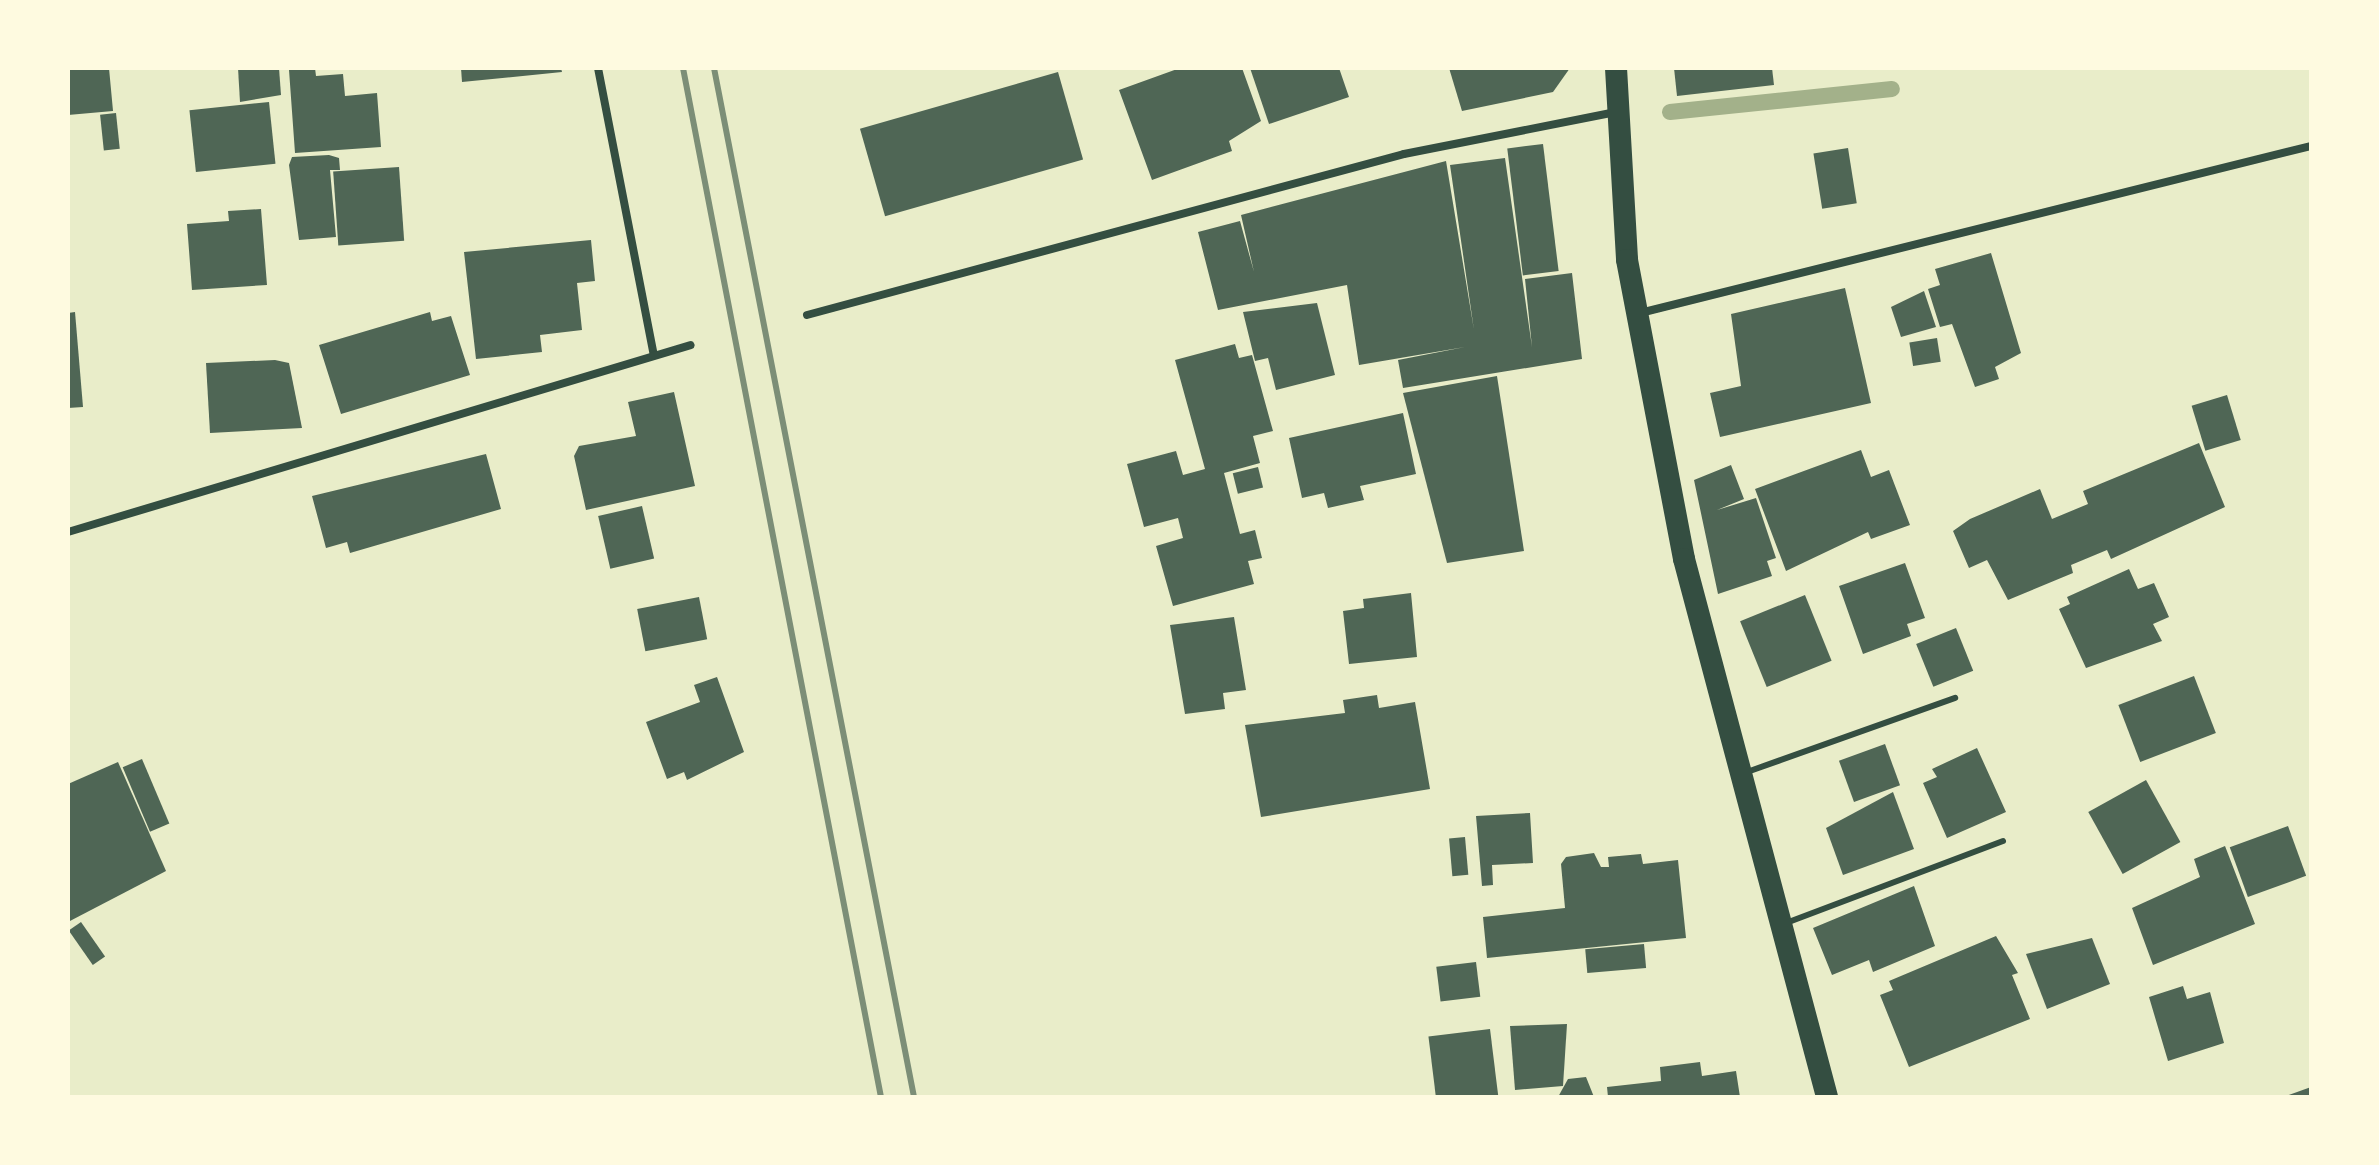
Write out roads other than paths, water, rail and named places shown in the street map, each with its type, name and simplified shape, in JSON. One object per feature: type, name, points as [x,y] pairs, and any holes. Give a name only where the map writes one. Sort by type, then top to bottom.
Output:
[{"type":"highway","points":[[1616,68],[1635,315],[1684,559],[1827,1097]]},
{"type":"street","points":[[598,68],[654,355]]},
{"type":"street","points":[[807,315],[1404,154],[1618,112]]},
{"type":"street","points":[[1635,315],[2311,146]]},
{"type":"street","points":[[68,532],[691,345]]},
{"type":"lane","points":[[1743,773],[1955,698]]},
{"type":"lane","points":[[1783,925],[2003,841]]},
{"type":"waterway","points":[[1670,112],[1892,89]]},
{"type":"railway","points":[[683,68],[881,1097]]},
{"type":"railway","points":[[714,68],[914,1097]]}]
